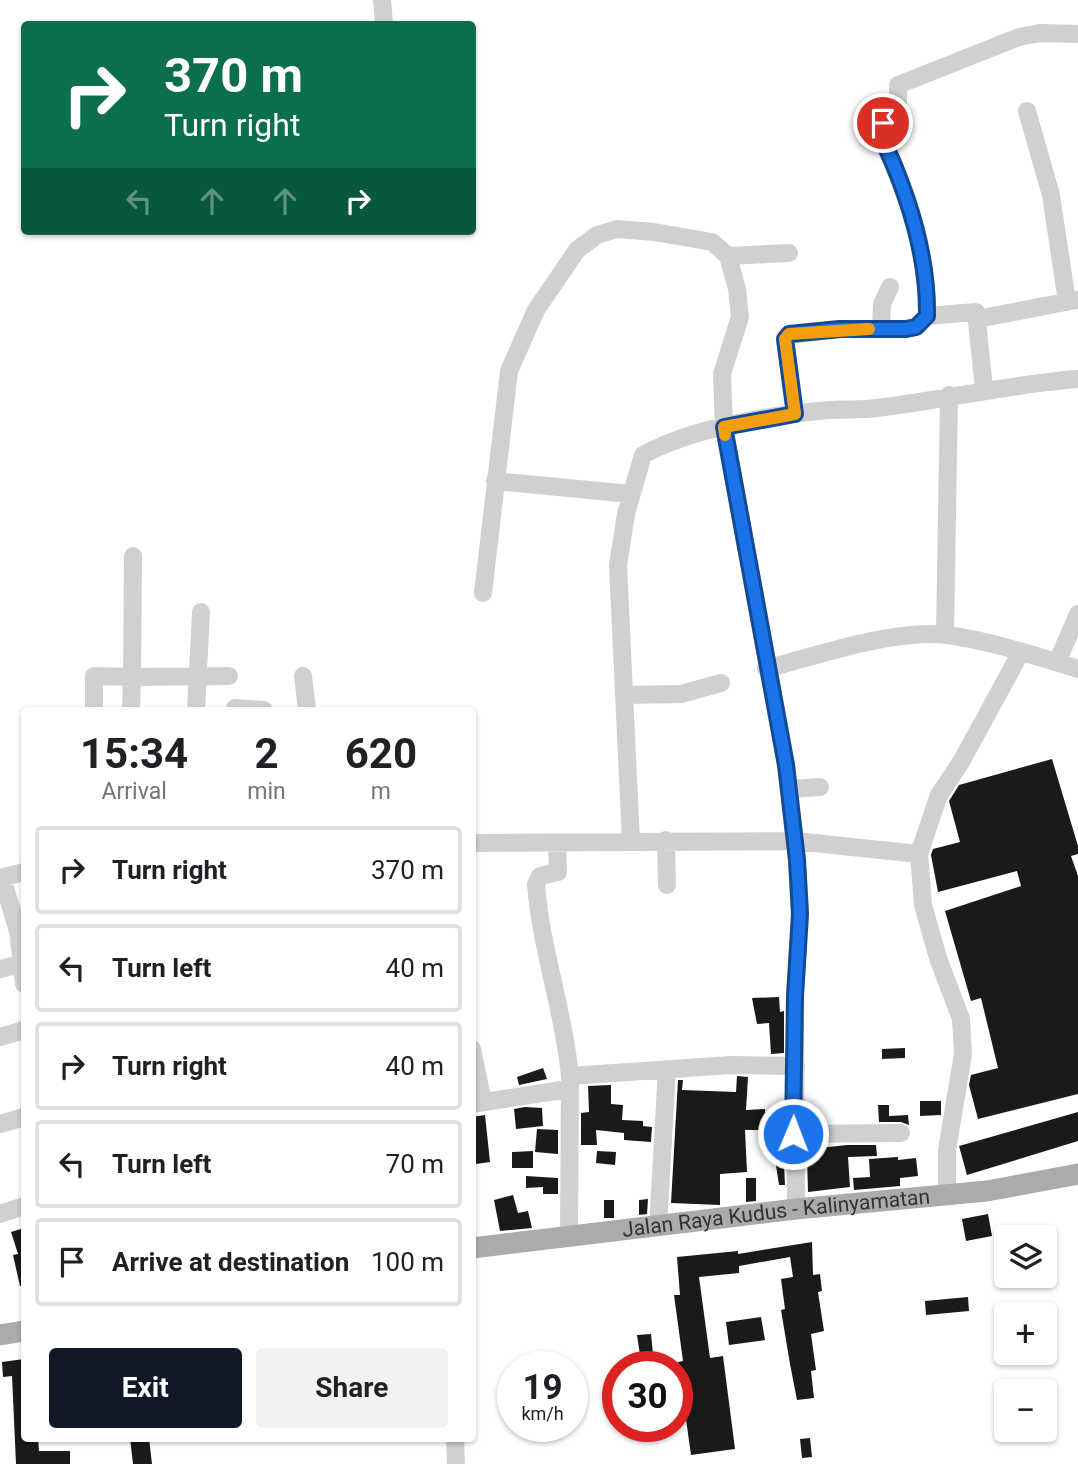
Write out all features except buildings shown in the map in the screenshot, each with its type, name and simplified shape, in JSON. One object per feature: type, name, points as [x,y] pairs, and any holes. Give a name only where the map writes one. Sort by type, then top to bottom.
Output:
[{"type":"main road","name":"Jalan Raya Kudus - Kalinyamatan","points":[[476,1248],[796,1209],[947,1194],[1028,1184],[1078,1174]]},
{"type":"main road","points":[[0,1335],[21,1332]]},
{"type":"street","points":[[382,0],[384,21]]},
{"type":"street","points":[[927,316],[927,296],[911,210],[902,182],[879,132],[883,123],[898,114],[898,85],[1019,37],[1040,33],[1078,34]]},
{"type":"street","points":[[977,319],[1072,301],[1051,195],[1027,111]]},
{"type":"street","points":[[483,593],[509,371],[536,310],[577,250],[597,235],[617,229],[712,242],[728,256],[737,289],[740,317],[723,366],[724,427],[790,789],[800,914],[795,996],[793,1134],[796,1209]]},
{"type":"street","points":[[728,256],[789,253]]},
{"type":"street","points":[[881,329],[882,304],[890,287]]},
{"type":"street","points":[[795,414],[786,337],[802,331],[912,328],[927,316],[976,312],[984,389]]},
{"type":"street","points":[[631,842],[618,565],[631,495],[643,455],[724,427],[795,414],[877,408],[984,389],[1078,379]]},
{"type":"street","points":[[945,635],[949,396]]},
{"type":"street","points":[[495,481],[631,495]]},
{"type":"street","points":[[131,707],[133,556]]},
{"type":"street","points":[[197,707],[201,612]]},
{"type":"street","points":[[1057,662],[1078,614]]},
{"type":"street","points":[[766,669],[872,643],[912,636],[945,635],[1021,652],[1078,669]]},
{"type":"street","points":[[947,1194],[947,1150],[963,1054],[961,1019],[938,958],[923,905],[919,854],[939,795],[961,762],[1021,652]]},
{"type":"street","points":[[94,707],[91,676],[229,676]]},
{"type":"street","points":[[303,676],[307,707]]},
{"type":"street","points":[[625,695],[681,694],[721,683]]},
{"type":"street","points":[[790,789],[820,787]]},
{"type":"street","points":[[666,840],[667,886]]},
{"type":"street","points":[[476,843],[794,841],[919,854]]},
{"type":"street","points":[[556,843],[558,872],[540,876],[537,884],[545,948],[563,1017],[569,1083],[569,1236]]},
{"type":"street","points":[[0,969],[21,964],[21,930],[1,878],[21,873]]},
{"type":"street","points":[[0,1037],[21,1031]]},
{"type":"street","points":[[476,1085],[478,1103],[569,1083],[667,1069],[730,1065],[796,1066]]},
{"type":"street","points":[[658,1227],[667,1069]]},
{"type":"street","points":[[0,1124],[21,1118]]},
{"type":"street","points":[[793,1134],[901,1133]]},
{"type":"street","points":[[0,1214],[21,1207]]},
{"type":"street","points":[[455,1442],[456,1464]]},
{"type":"slow traffic","points":[[725,435],[724,427],[795,414],[785,339],[789,334],[802,331],[869,329]]},
{"type":"route","points":[[793,1134],[795,996],[800,914],[797,860],[786,765],[762,649],[724,427],[795,414],[785,339],[789,334],[840,329],[906,329],[916,327],[927,316],[927,296],[911,210],[902,182],[879,132],[883,123]]}]
